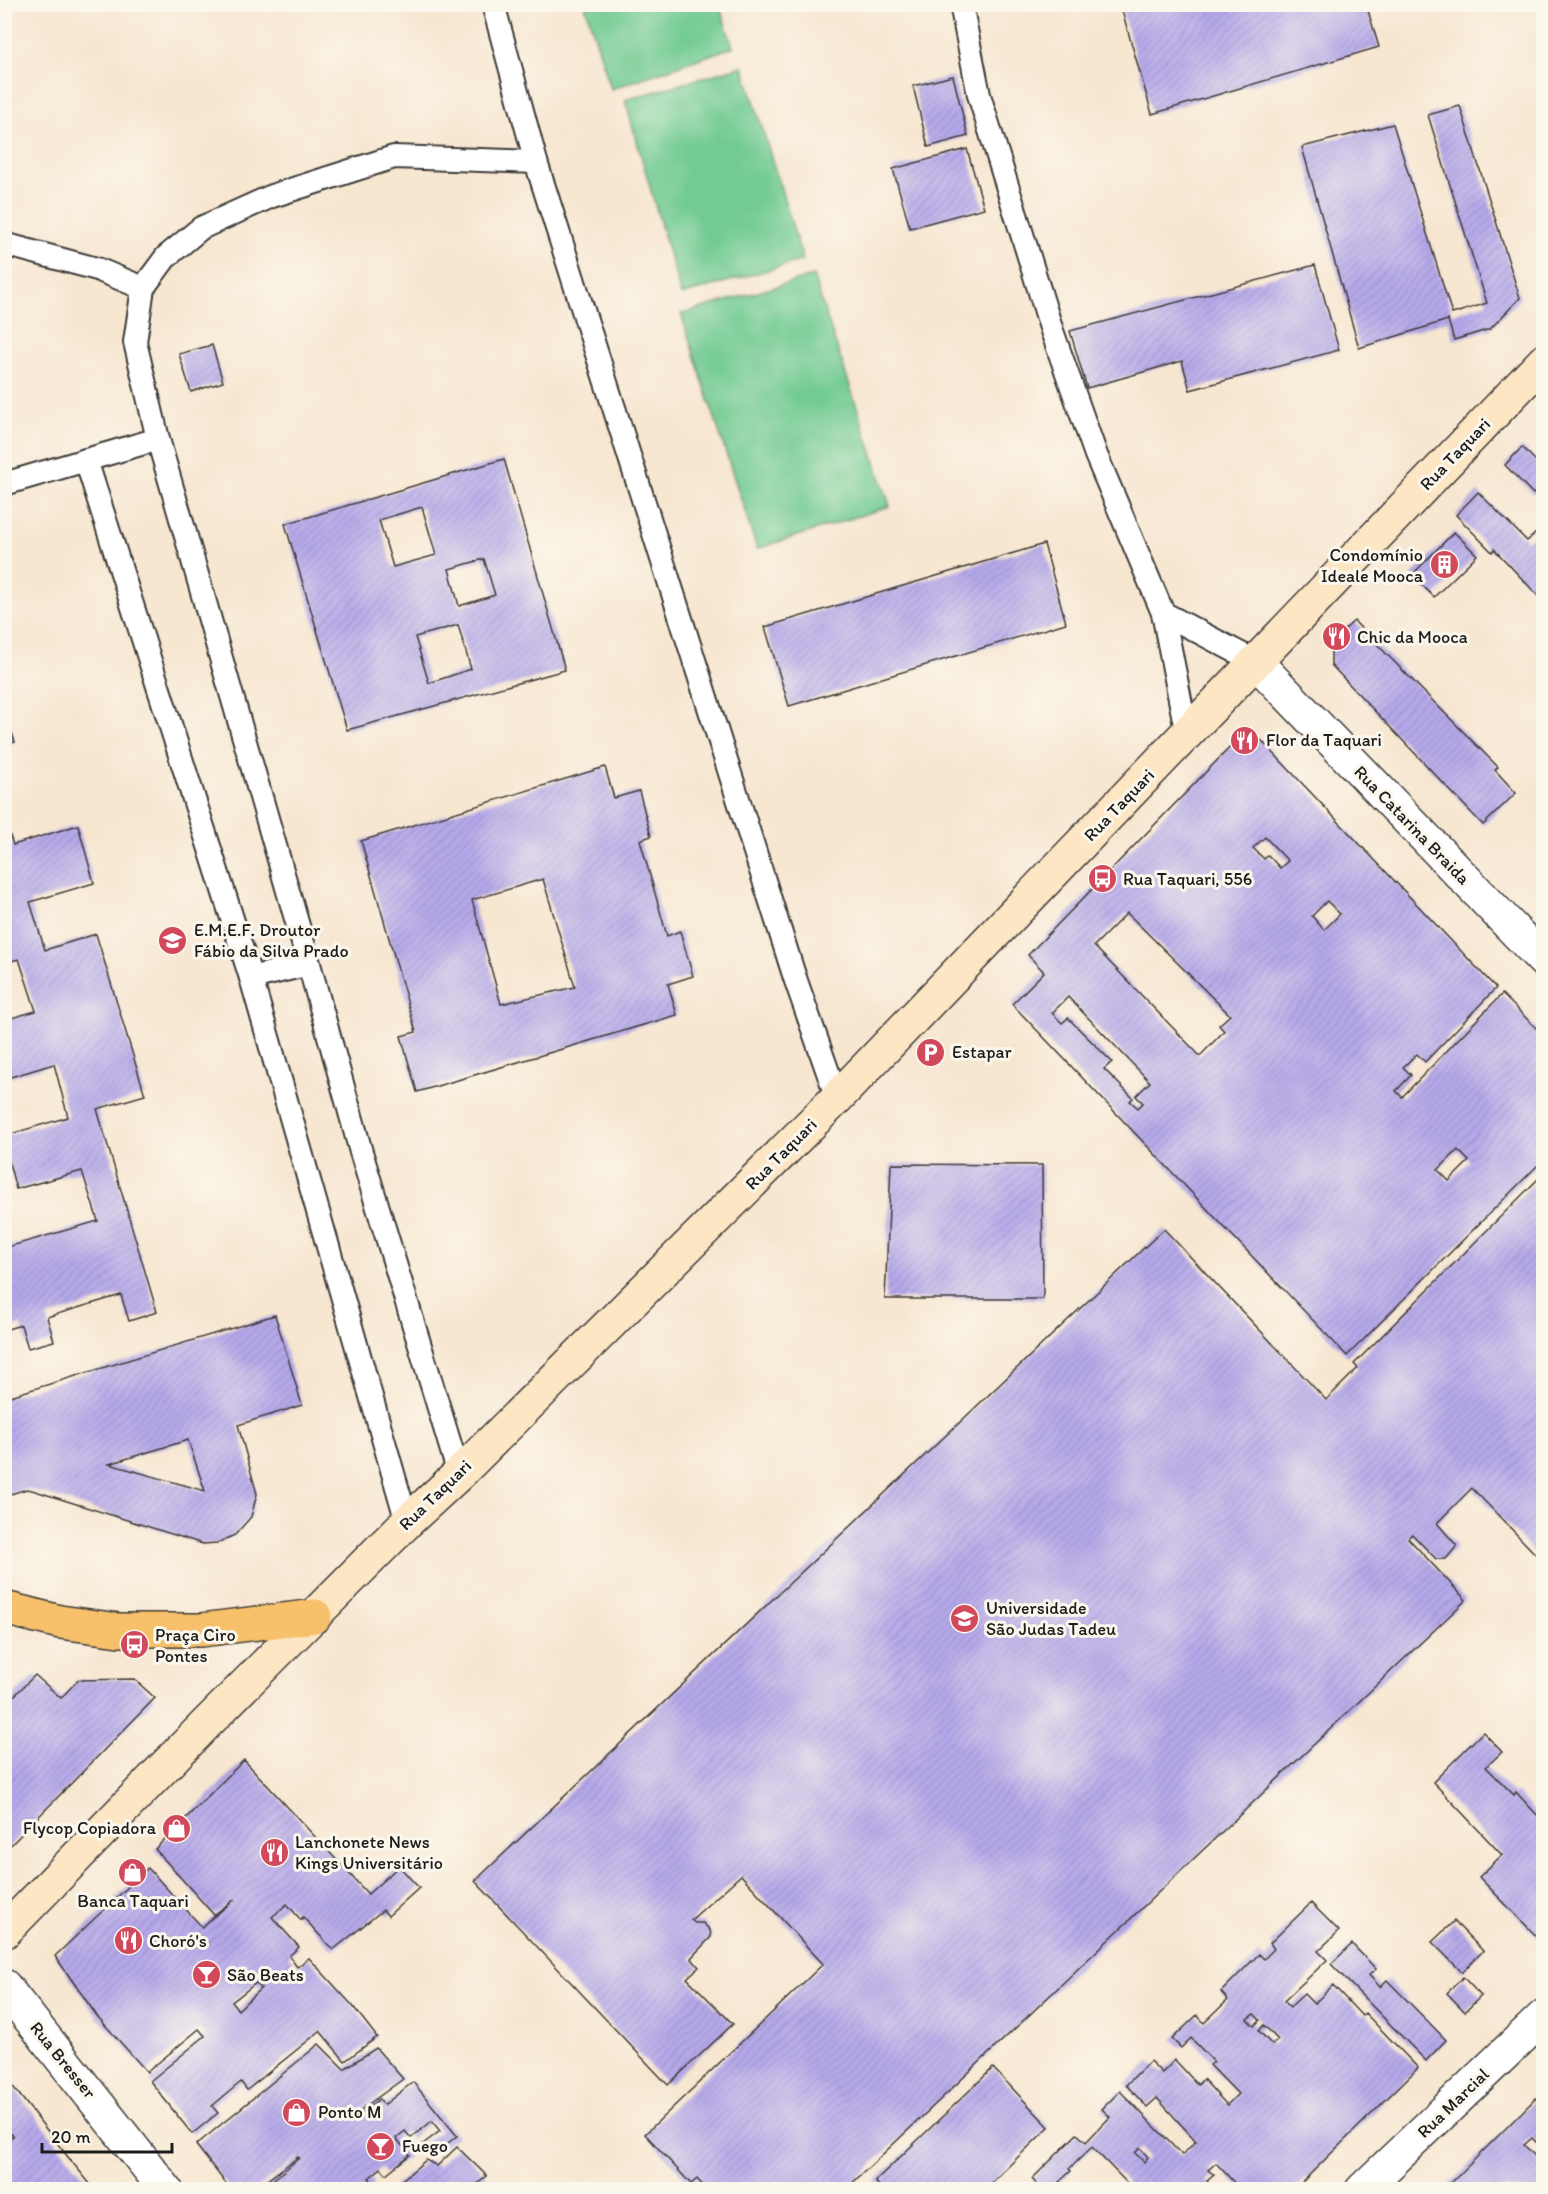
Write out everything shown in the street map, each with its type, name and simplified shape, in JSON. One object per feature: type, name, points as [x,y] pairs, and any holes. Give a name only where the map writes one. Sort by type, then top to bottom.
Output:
[{"type":"main road","name":"Rua Taquari","points":[[4,1932],[407,1522],[459,1474],[837,1098],[1544,362]]},
{"type":"main road","points":[[4,1608],[60,1622],[118,1630],[201,1629],[315,1616]]},
{"type":"street","name":"Rua Catarina Braida","points":[[1256,662],[1544,961]]},
{"type":"street","name":"Rua Bresser","points":[[4,1986],[166,2190]]},
{"type":"street","name":"Rua Marcial","points":[[1362,2190],[1544,2016]]},
{"type":"lane","points":[[493,4],[536,162],[795,978],[837,1098]]},
{"type":"lane","points":[[961,4],[979,95],[1052,331],[1100,466],[1163,613],[1187,735]]},
{"type":"lane","points":[[459,1474],[361,1152],[158,440],[135,342],[143,288],[166,257],[201,228],[272,196],[394,157],[536,162]]},
{"type":"lane","points":[[4,244],[96,269],[143,288]]},
{"type":"lane","points":[[4,484],[158,440]]},
{"type":"lane","points":[[86,460],[250,978],[407,1522]]},
{"type":"lane","points":[[1163,613],[1256,662]]},
{"type":"lane","points":[[250,978],[309,964]]},
{"type":"green space","points":[[585,5],[719,5],[733,47],[611,89]]},
{"type":"green space","points":[[743,66],[803,260],[681,295],[625,100]]},
{"type":"green space","points":[[813,276],[890,506],[757,549],[681,314]]},
{"type":"building","points":[[1120,4],[1366,4],[1379,47],[1152,114]]},
{"type":"building","points":[[953,76],[968,136],[928,147],[913,86]]},
{"type":"building","points":[[1460,106],[1520,298],[1490,329],[1454,340],[1448,320],[1359,348],[1302,147],[1393,124],[1452,314],[1487,303],[1428,115]]},
{"type":"building","points":[[967,149],[984,208],[910,228],[893,169]]},
{"type":"building","points":[[1315,265],[1339,350],[1190,390],[1182,361],[1087,388],[1070,331]]},
{"type":"building","points":[[212,345],[223,382],[191,392],[179,354]]},
{"type":"building","points":[[1522,447],[1544,469],[1544,484],[1533,494],[1505,465]]},
{"type":"building","points":[[504,459],[565,670],[347,730],[285,524]],"holes":[[[422,507],[436,555],[393,567],[379,520]],[[484,559],[495,595],[459,606],[449,569]],[[458,625],[471,669],[429,683],[415,637]]]},
{"type":"building","points":[[1478,492],[1527,541],[1544,526],[1544,602],[1494,549],[1492,552],[1456,515]]},
{"type":"building","name":"Condomínio Ideale Mooca","points":[[1454,532],[1477,555],[1434,597],[1412,575]]},
{"type":"building","points":[[1044,544],[1066,623],[789,706],[765,627]]},
{"type":"building","points":[[1354,621],[1498,767],[1495,770],[1516,793],[1483,825],[1331,665],[1331,642]]},
{"type":"building","points":[[4,709],[15,742],[4,745]]},
{"type":"building","points":[[1237,740],[1261,740],[1496,988],[1425,1062],[1417,1054],[1403,1067],[1411,1075],[1396,1091],[1402,1097],[1502,994],[1544,1036],[1544,1159],[1347,1356],[1012,1004],[1044,972],[1028,955]],"holes":[[[1265,837],[1288,861],[1280,868],[1268,855],[1264,859],[1253,848]],[[1327,901],[1340,914],[1324,930],[1312,916]],[[1127,913],[1230,1015],[1219,1025],[1224,1031],[1200,1056],[1094,946]],[[1068,997],[1150,1082],[1136,1096],[1143,1103],[1138,1108],[1130,1101],[1133,1098],[1104,1069],[1112,1062],[1068,1018],[1062,1023],[1052,1013]],[[1458,1150],[1469,1161],[1449,1181],[1438,1170]]]},
{"type":"building","points":[[605,767],[614,798],[639,791],[651,836],[640,840],[667,936],[680,931],[693,976],[668,984],[677,1015],[417,1092],[401,1036],[416,1032],[361,841]],"holes":[[[543,879],[575,987],[501,1004],[472,900]]]},
{"type":"building","points":[[4,817],[13,845],[78,825],[94,883],[30,902],[45,950],[96,934],[145,1095],[97,1109],[157,1312],[129,1321],[121,1295],[47,1317],[54,1341],[28,1348],[21,1325],[4,1330],[4,1248],[98,1221],[82,1171],[16,1189],[4,1144],[4,1136],[68,1117],[54,1064],[4,1079],[4,1020],[36,1011],[19,959],[4,963]]},
{"type":"building","points":[[891,1164],[1042,1165],[1043,1299],[885,1299]]},
{"type":"building","points":[[1544,1173],[1544,1563],[1472,1488],[1437,1523],[1457,1546],[1446,1559],[1436,1559],[1412,1534],[1408,1538],[1466,1600],[845,2190],[707,2190],[697,2179],[691,2184],[645,2134],[823,1964],[741,1875],[691,1920],[695,1923],[703,1923],[710,1930],[711,1937],[691,1958],[699,1967],[687,1978],[733,2024],[668,2085],[475,1881],[1164,1229],[1326,1400],[1358,1368],[1354,1364]]},
{"type":"building","points":[[275,1315],[302,1405],[238,1425],[257,1494],[251,1517],[235,1535],[217,1543],[203,1544],[32,1490],[27,1489],[4,1496],[4,1398]],"holes":[[[188,1440],[205,1491],[109,1464]]]},
{"type":"building","points":[[35,1675],[61,1698],[78,1680],[134,1679],[155,1698],[4,1852],[4,1706]]},
{"type":"building","points":[[1483,1732],[1502,1752],[1486,1767],[1514,1795],[1516,1792],[1538,1816],[1544,1811],[1544,1944],[1479,1877],[1502,1855],[1433,1782]]},
{"type":"building","points":[[244,1760],[368,1894],[399,1866],[419,1888],[388,1916],[383,1910],[333,1950],[303,1917],[301,1920],[287,1904],[272,1917],[299,1947],[289,1956],[297,1967],[309,1958],[352,2005],[377,2037],[345,2061],[320,2031],[247,2090],[241,2082],[212,2106],[218,2113],[192,2134],[150,2081],[205,2036],[199,2029],[147,2072],[97,2016],[55,1956],[148,1868],[202,1927],[235,1899],[214,1915],[155,1849]],"holes":[[[256,1983],[261,1988],[238,2010],[232,2002]]]},
{"type":"building","points":[[1311,1903],[1339,1931],[1318,1951],[1327,1960],[1284,2001],[1290,2007],[1304,1994],[1314,2004],[1333,1985],[1362,2016],[1365,2013],[1418,2068],[1294,2190],[1241,2190],[1216,2163],[1208,2170],[1214,2175],[1207,2181],[1215,2190],[1128,2190],[1131,2187],[1092,2147],[1060,2181],[1067,2190],[1042,2190],[1032,2179],[1077,2134],[1086,2142],[1110,2117],[1102,2109],[1120,2091],[1182,2155],[1196,2141],[1157,2098],[1147,2107],[1126,2085],[1150,2061],[1162,2073],[1175,2060],[1198,2085],[1203,2079],[1227,2105],[1238,2094],[1210,2065],[1214,2062],[1191,2038],[1181,2048],[1172,2039],[1197,2015],[1204,2023],[1228,2000],[1221,1992],[1259,1954],[1264,1959],[1274,1949],[1270,1943]],"holes":[[[1254,2014],[1260,2020],[1254,2026],[1247,2019]],[[1264,2025],[1278,2040],[1272,2045],[1259,2031]],[[1140,2148],[1148,2157],[1144,2162],[1135,2153]]]},
{"type":"building","points":[[1454,1921],[1483,1951],[1462,1972],[1432,1942]]},
{"type":"building","points":[[1352,1944],[1376,1969],[1369,1975],[1380,1987],[1387,1980],[1446,2040],[1426,2061],[1331,1964]]},
{"type":"building","points":[[1463,1977],[1481,1996],[1465,2012],[1447,1993]]},
{"type":"building","name":"Ponto M","points":[[319,2044],[344,2069],[376,2048],[403,2079],[351,2117],[353,2120],[379,2099],[384,2105],[413,2082],[457,2136],[439,2150],[435,2145],[429,2150],[423,2144],[440,2131],[432,2121],[411,2138],[405,2131],[396,2138],[410,2155],[386,2174],[381,2168],[369,2178],[374,2184],[367,2190],[261,2190],[298,2157],[254,2190],[231,2190],[196,2145]]},
{"type":"building","points":[[993,2068],[1049,2127],[984,2190],[882,2190],[875,2181]]},
{"type":"building","points":[[4,2075],[95,2190],[4,2190],[4,2143],[13,2136],[4,2127]]},
{"type":"building","points":[[1536,2098],[1544,2106],[1544,2150],[1532,2138],[1524,2145],[1544,2165],[1544,2190],[1449,2190],[1447,2187]]},
{"type":"building","points":[[457,2147],[487,2176],[470,2190],[390,2190],[426,2160],[437,2166]]},
{"type":"place","name":"Condomínio Ideale Mooca","points":[[1444,565]]},
{"type":"place","name":"Chic da Mooca","points":[[1336,637]]},
{"type":"place","name":"Flor da Taquari","points":[[1245,740]]},
{"type":"place","name":"Rua Taquari, 556","points":[[1102,879]]},
{"type":"place","name":"E.M.E.F. Droutor Fábio da Silva Prado","points":[[173,940]]},
{"type":"place","name":"Estapar","points":[[931,1052]]},
{"type":"place","name":"Universidade São Judas Tadeu","points":[[965,1618]]},
{"type":"place","name":"Praça Ciro Pontes","points":[[134,1645]]},
{"type":"place","name":"Flycop Copiadora","points":[[177,1828]]},
{"type":"place","name":"Lanchonete News Kings Universitário","points":[[274,1852]]},
{"type":"place","name":"Banca Taquari","points":[[133,1872]]},
{"type":"place","name":"Choró's","points":[[128,1941]]},
{"type":"place","name":"São Beats","points":[[206,1975]]},
{"type":"place","name":"Ponto M","points":[[297,2112]]},
{"type":"place","name":"Fuego","points":[[381,2146]]}]
